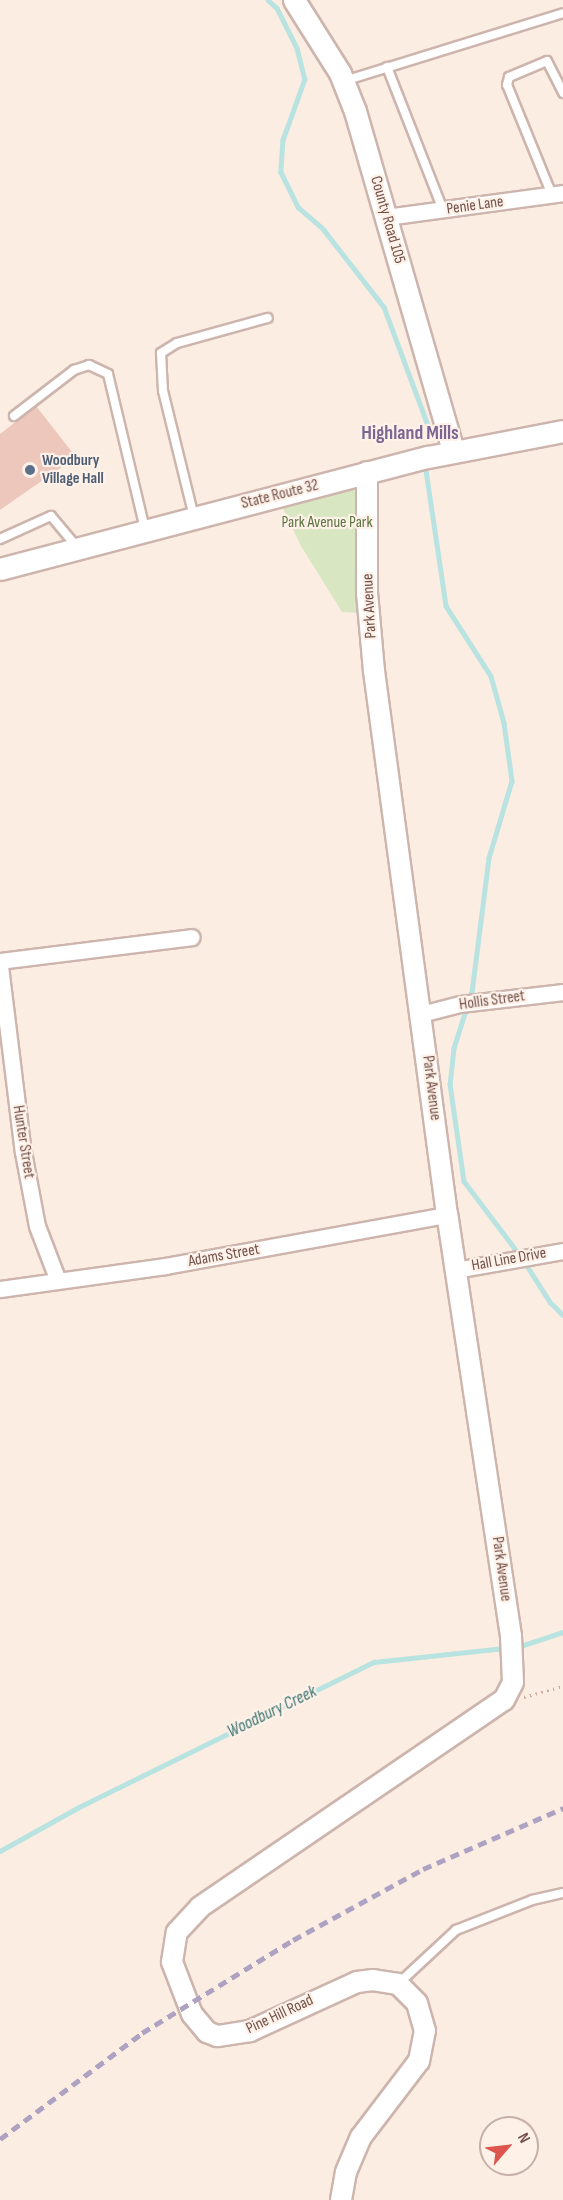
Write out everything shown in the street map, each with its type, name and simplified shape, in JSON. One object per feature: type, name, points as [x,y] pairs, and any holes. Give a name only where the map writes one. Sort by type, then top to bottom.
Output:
[{"type":"main road","name":"County Road 105","points":[[294,0],[343,82],[386,217],[453,451]]},
{"type":"main road","name":"State Route 32","points":[[0,569],[367,472],[453,451],[563,431]]},
{"type":"street","name":"Penie Lane","points":[[386,217],[558,194]]},
{"type":"street","name":"Park Avenue","points":[[367,472],[368,593],[373,662],[447,1215],[511,1636],[513,1682],[504,1700]]},
{"type":"street","points":[[0,961],[192,937]]},
{"type":"street","name":"Hunter Street","points":[[0,966],[23,1152],[37,1226],[57,1278]]},
{"type":"street","name":"Hollis Street","points":[[421,1014],[460,1004],[563,992]]},
{"type":"street","name":"Adams Street","points":[[0,1289],[57,1278],[165,1266],[447,1215]]},
{"type":"street","name":"Hall Line Drive","points":[[455,1270],[563,1251]]},
{"type":"street","name":"Pine Hill Road","points":[[398,1984],[373,1980],[357,1982],[250,2031],[217,2036],[199,2024],[185,2000],[176,1980],[173,1949],[177,1932],[200,1907],[504,1700]]},
{"type":"street","points":[[341,2200],[346,2172],[361,2137],[413,2073],[423,2046],[423,2016],[417,2003],[398,1984]]},
{"type":"lane","points":[[343,82],[563,13]]},
{"type":"lane","points":[[558,194],[507,85],[509,76],[547,61],[563,93]]},
{"type":"lane","points":[[387,67],[443,210]]},
{"type":"lane","points":[[194,517],[163,391],[161,353],[177,343],[268,318]]},
{"type":"lane","points":[[14,416],[74,370],[89,365],[108,374],[145,530]]},
{"type":"lane","points":[[0,539],[51,516],[77,547]]},
{"type":"lane","points":[[398,1984],[426,1954],[456,1930],[532,1900],[563,1893]]},
{"type":"path","points":[[504,1700],[563,1686]]},
{"type":"green space","name":"Park Avenue Park","points":[[359,479],[362,613],[342,612],[301,546],[280,502]]},
{"type":"building","name":"Woodbury Village Hall","points":[[36,406],[76,457],[0,510],[0,434]]},
{"type":"waterway","points":[[268,0],[277,8],[297,48],[305,79],[283,140],[281,172],[298,207],[324,230],[384,307],[429,428]]},
{"type":"waterway","points":[[426,470],[446,606],[491,676],[504,723],[512,781],[489,858],[472,992],[454,1048],[450,1084],[464,1181],[519,1254]]},
{"type":"waterway","points":[[524,1261],[550,1302],[563,1315]]},
{"type":"waterway","name":"Woodbury Creek","points":[[518,1647],[563,1632]]},
{"type":"waterway","name":"Woodbury Creek","points":[[0,1851],[79,1807],[374,1662],[506,1648]]},
{"type":"railway","points":[[0,2139],[142,2033],[293,1940],[423,1869],[563,1808]]},
{"type":"place","name":"Woodbury Village Hall","points":[[30,470]]},
{"type":"district","name":"Highland Mills","points":[[410,433]]}]
